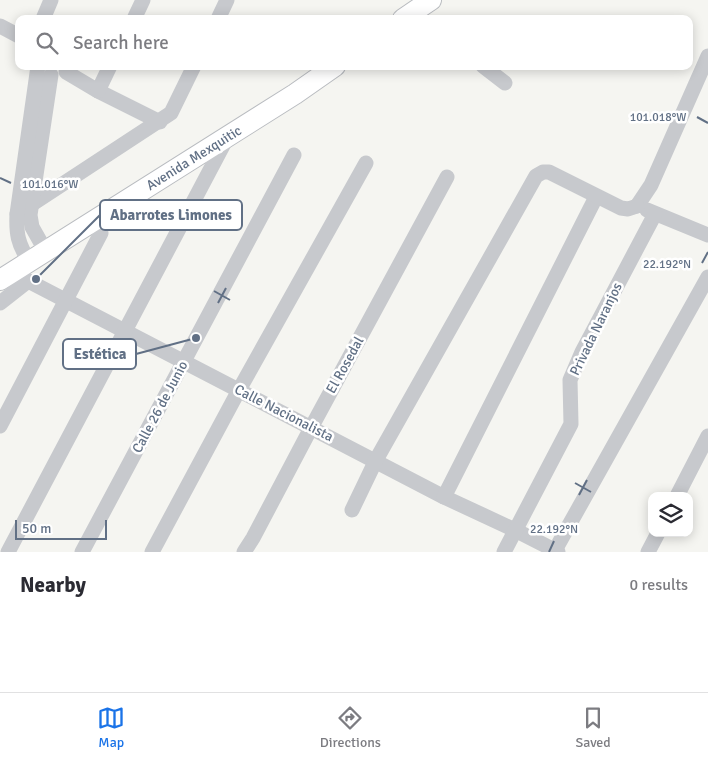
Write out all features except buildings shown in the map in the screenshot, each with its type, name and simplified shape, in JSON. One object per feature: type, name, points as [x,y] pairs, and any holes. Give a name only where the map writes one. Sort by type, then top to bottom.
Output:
[{"type":"main road","points":[[414,15],[431,0]]},
{"type":"main road","name":"Avenida Mexquitic","points":[[13,278],[37,256],[295,94],[329,70]]},
{"type":"street","points":[[45,15],[52,0]]},
{"type":"street","points":[[136,15],[143,0]]},
{"type":"street","points":[[220,15],[227,0]]},
{"type":"street","points":[[0,26],[15,34]]},
{"type":"street","points":[[352,510],[376,460],[536,176],[543,172],[548,172],[621,208],[628,210],[637,206],[651,185],[708,56]]},
{"type":"street","points":[[37,70],[16,214],[19,244],[37,256]]},
{"type":"street","points":[[41,70],[63,71],[160,122]]},
{"type":"street","points":[[98,91],[108,70]]},
{"type":"street","points":[[16,214],[160,122],[171,113],[192,70]]},
{"type":"street","points":[[488,70],[505,83]]},
{"type":"street","points":[[37,256],[30,215],[31,204],[63,71]]},
{"type":"street","points":[[0,549],[7,552],[227,137]]},
{"type":"street","name":"Calle 26 de Junio","points":[[82,552],[294,155]]},
{"type":"street","points":[[152,552],[239,390],[366,163]]},
{"type":"street","name":"El Rosedal","points":[[244,552],[447,177]]},
{"type":"street","points":[[444,497],[596,197]]},
{"type":"street","points":[[637,206],[708,233]]},
{"type":"street","name":"Privada Naranjos","points":[[504,552],[570,424],[570,380],[582,352],[655,214]]},
{"type":"street","points":[[0,426],[101,233]]},
{"type":"street","points":[[556,551],[708,277]]},
{"type":"street","points":[[0,303],[13,278]]},
{"type":"street","name":"Calle Nacionalista","points":[[13,278],[66,301],[376,460],[444,497],[556,551]]},
{"type":"street","points":[[679,492],[708,436]]},
{"type":"street","points":[[648,552],[656,537]]},
{"type":"place","name":"Abarrotes Limones","points":[[36,279]]},
{"type":"place","name":"Estética","points":[[196,338]]}]
